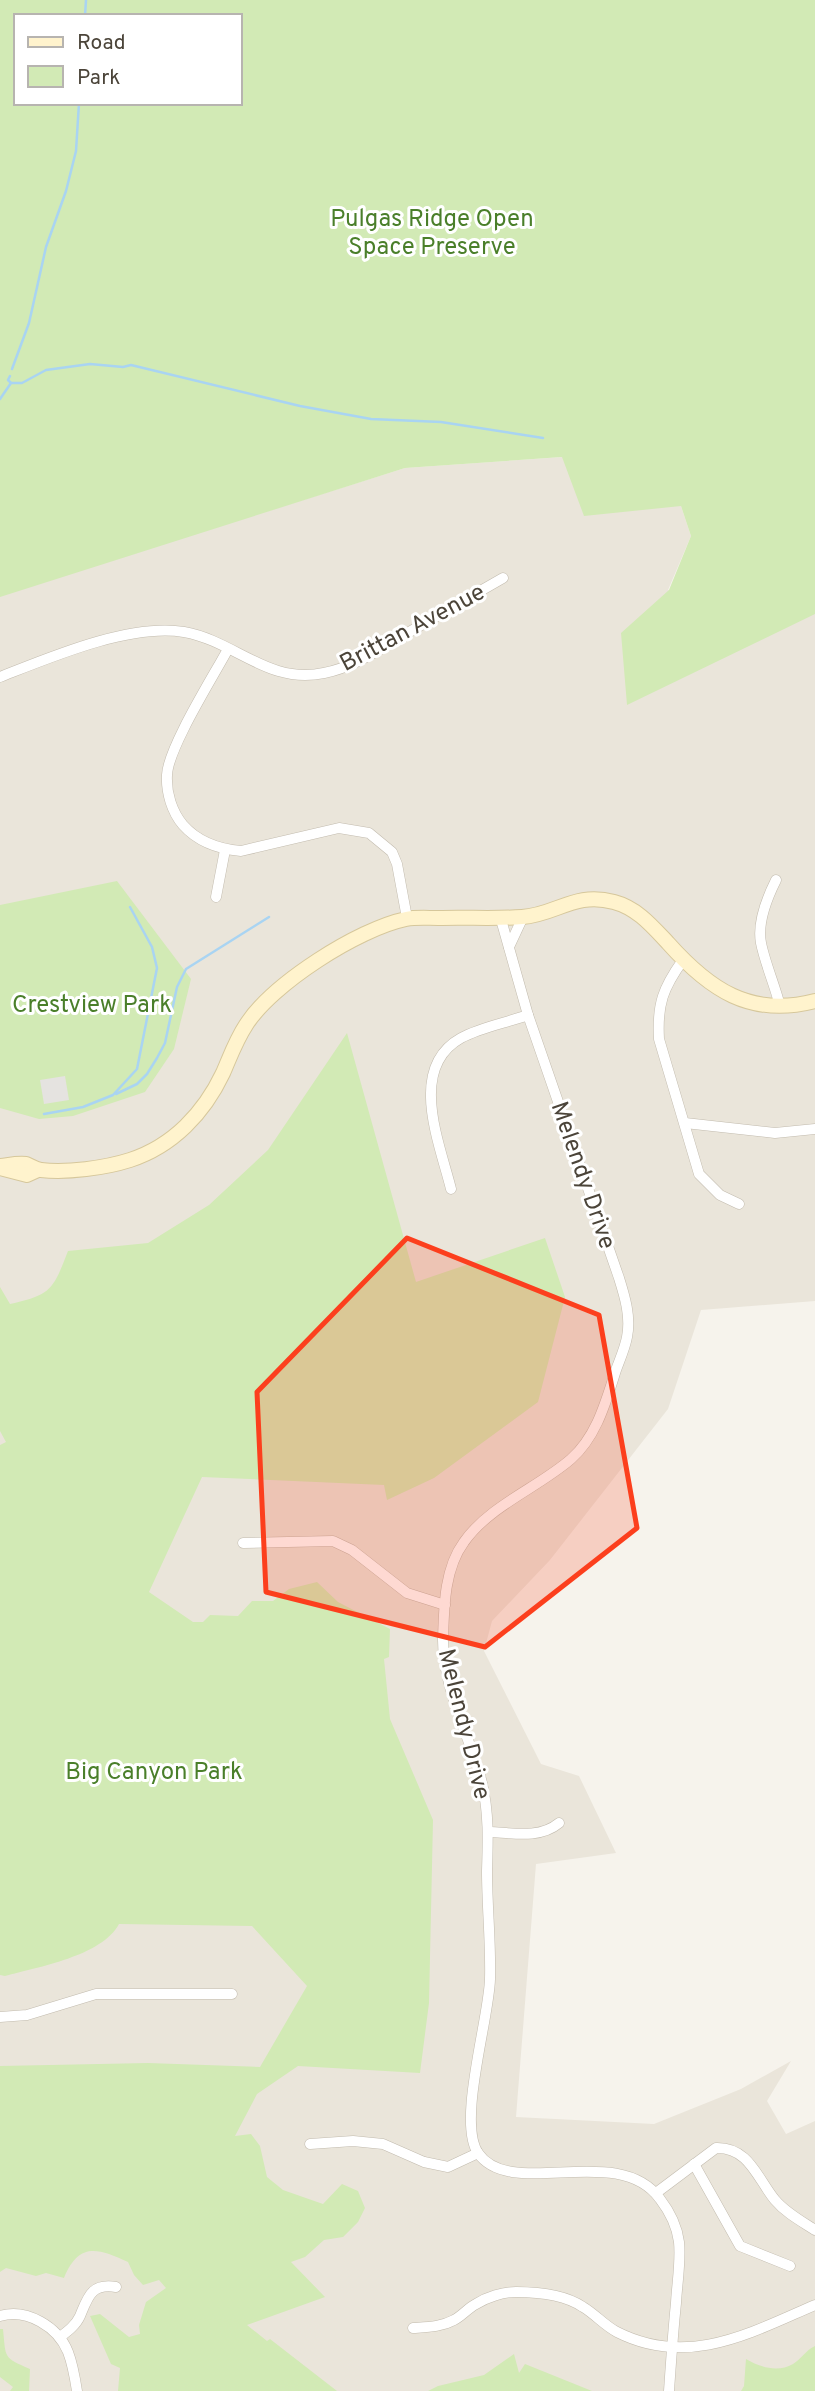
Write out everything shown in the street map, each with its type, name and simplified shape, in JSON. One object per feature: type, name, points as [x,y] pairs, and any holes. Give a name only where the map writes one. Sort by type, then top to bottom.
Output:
[{"type":"street","name":"Brittan Avenue","points":[[0,677],[87,646],[144,630],[186,633],[228,649],[264,667],[294,676],[324,673],[358,662],[503,578]]},
{"type":"street","points":[[228,649],[174,749],[166,772],[167,793],[177,818],[190,834],[225,850],[241,851],[339,828],[369,834],[392,852],[397,864],[407,918]]},
{"type":"street","points":[[216,897],[225,850]]},
{"type":"street","points":[[776,880],[767,897],[761,943],[780,1006]]},
{"type":"street","points":[[0,1167],[27,1175],[38,1170],[72,1171],[130,1160],[168,1141],[187,1127],[202,1110],[246,1025],[262,1005],[325,956],[362,933],[407,918],[523,917],[578,900],[599,899],[615,902],[635,911],[705,980],[733,997],[756,1004],[780,1006],[815,1002]]},
{"type":"street","name":"Melendy Drive","points":[[478,2153],[470,2129],[490,1985],[491,1941],[487,1872],[490,1832],[482,1784],[449,1681],[443,1644],[450,1569],[464,1542],[484,1521],[572,1458],[589,1439],[601,1416],[627,1336],[628,1308],[620,1278],[528,1015],[500,916]]},
{"type":"street","points":[[509,947],[523,917]]},
{"type":"street","points":[[683,960],[661,997],[659,1039],[699,1174],[720,1195],[739,1204]]},
{"type":"street","points":[[451,1189],[431,1104],[430,1084],[437,1062],[447,1049],[461,1038],[528,1015]]},
{"type":"street","points":[[685,1123],[775,1133],[815,1129]]},
{"type":"street","points":[[243,1544],[333,1541],[352,1550],[407,1593],[445,1605]]},
{"type":"street","points":[[490,1832],[534,1834],[552,1829],[559,1823]]},
{"type":"street","points":[[0,2017],[27,2015],[96,1994],[232,1994]]},
{"type":"street","points":[[310,2144],[353,2141],[383,2144],[424,2162],[449,2166],[478,2153],[495,2166],[518,2173],[596,2171],[623,2175],[646,2185],[656,2193],[674,2221],[680,2257],[669,2391]]},
{"type":"street","points":[[656,2193],[716,2148],[736,2150],[746,2157],[775,2200],[815,2230]]},
{"type":"street","points":[[694,2164],[740,2246],[790,2266]]},
{"type":"street","points":[[60,2337],[76,2323],[82,2306],[92,2291],[105,2285],[116,2287]]},
{"type":"street","points":[[413,2328],[439,2326],[456,2319],[475,2304],[513,2292],[559,2296],[581,2305],[616,2331],[646,2343],[701,2347],[734,2340],[815,2305]]},
{"type":"street","points":[[0,2316],[29,2316],[49,2327],[60,2337],[68,2352],[76,2391]]},
{"type":"highlighted area","points":[[407,1238],[599,1315],[637,1528],[485,1647],[266,1592],[257,1392]]},
{"type":"shaded area","points":[[563,457],[681,506],[691,536],[668,590],[815,614],[815,1301],[701,1310],[668,1409],[550,1560],[492,1621],[484,1651],[541,1764],[579,1776],[616,1853],[536,1864],[516,2117],[654,2124],[741,2089],[791,2061],[767,2101],[786,2134],[815,2121],[815,2391],[0,2391],[0,595],[405,468]]},
{"type":"shaded area","points":[[65,1076],[69,1100],[44,1104],[40,1080]]},
{"type":"green space","name":"Pulgas Ridge Open Space Preserve","points":[[0,0],[815,0],[815,614],[627,705],[621,633],[669,590],[691,536],[681,506],[584,516],[562,457],[405,468],[0,597]]},
{"type":"green space","name":"Crestview Park","points":[[117,881],[191,979],[174,1049],[145,1092],[73,1116],[39,1119],[0,1108],[0,905]]},
{"type":"green space","name":"Big Canyon Park","points":[[347,1033],[416,1282],[545,1238],[565,1297],[538,1402],[434,1478],[387,1500],[384,1485],[202,1477],[149,1592],[193,1622],[203,1622],[210,1615],[238,1616],[252,1601],[273,1601],[289,1589],[317,1582],[338,1602],[390,1629],[389,1657],[384,1659],[390,1719],[433,1820],[429,2003],[420,2073],[298,2066],[257,2094],[235,2136],[251,2134],[260,2146],[267,2177],[283,2190],[323,2204],[342,2184],[358,2191],[365,2208],[358,2222],[343,2237],[324,2240],[305,2257],[291,2262],[325,2297],[247,2325],[267,2341],[270,2339],[337,2391],[118,2391],[120,2368],[111,2364],[90,2316],[100,2314],[129,2337],[140,2334],[139,2325],[146,2302],[166,2288],[159,2280],[143,2285],[128,2262],[98,2251],[83,2253],[76,2258],[64,2278],[46,2273],[36,2276],[6,2268],[0,2272],[0,2066],[148,2063],[260,2067],[307,1986],[252,1926],[119,1924],[111,1935],[99,1944],[68,1959],[5,1976],[0,1975],[0,1445],[6,1442],[0,1431],[0,1287],[10,1304],[42,1294],[54,1283],[68,1251],[148,1243],[209,1205],[268,1150]]},
{"type":"green space","points":[[0,2329],[3,2329],[7,2356],[30,2369],[29,2391],[10,2391],[13,2387],[0,2377]]},
{"type":"green space","points":[[815,2346],[815,2391],[741,2391],[744,2386],[746,2359],[763,2366],[787,2367]]},
{"type":"green space","points":[[514,2354],[519,2373],[525,2364],[592,2391],[428,2391],[484,2375]]},
{"type":"waterway","points":[[85,14],[86,0]]},
{"type":"waterway","points":[[12,369],[29,323],[46,247],[66,191],[76,151],[79,105]]},
{"type":"waterway","points":[[11,383],[22,383],[46,370],[90,364],[123,367],[131,365],[300,406],[371,419],[441,422],[543,438]]},
{"type":"waterway","points":[[0,399],[11,383],[8,380],[10,376]]},
{"type":"waterway","points":[[44,1114],[83,1107],[113,1095],[137,1069],[157,968],[152,947],[130,907]]},
{"type":"waterway","points":[[116,1094],[137,1084],[157,1058],[165,1043],[177,987],[186,969],[269,917]]}]
